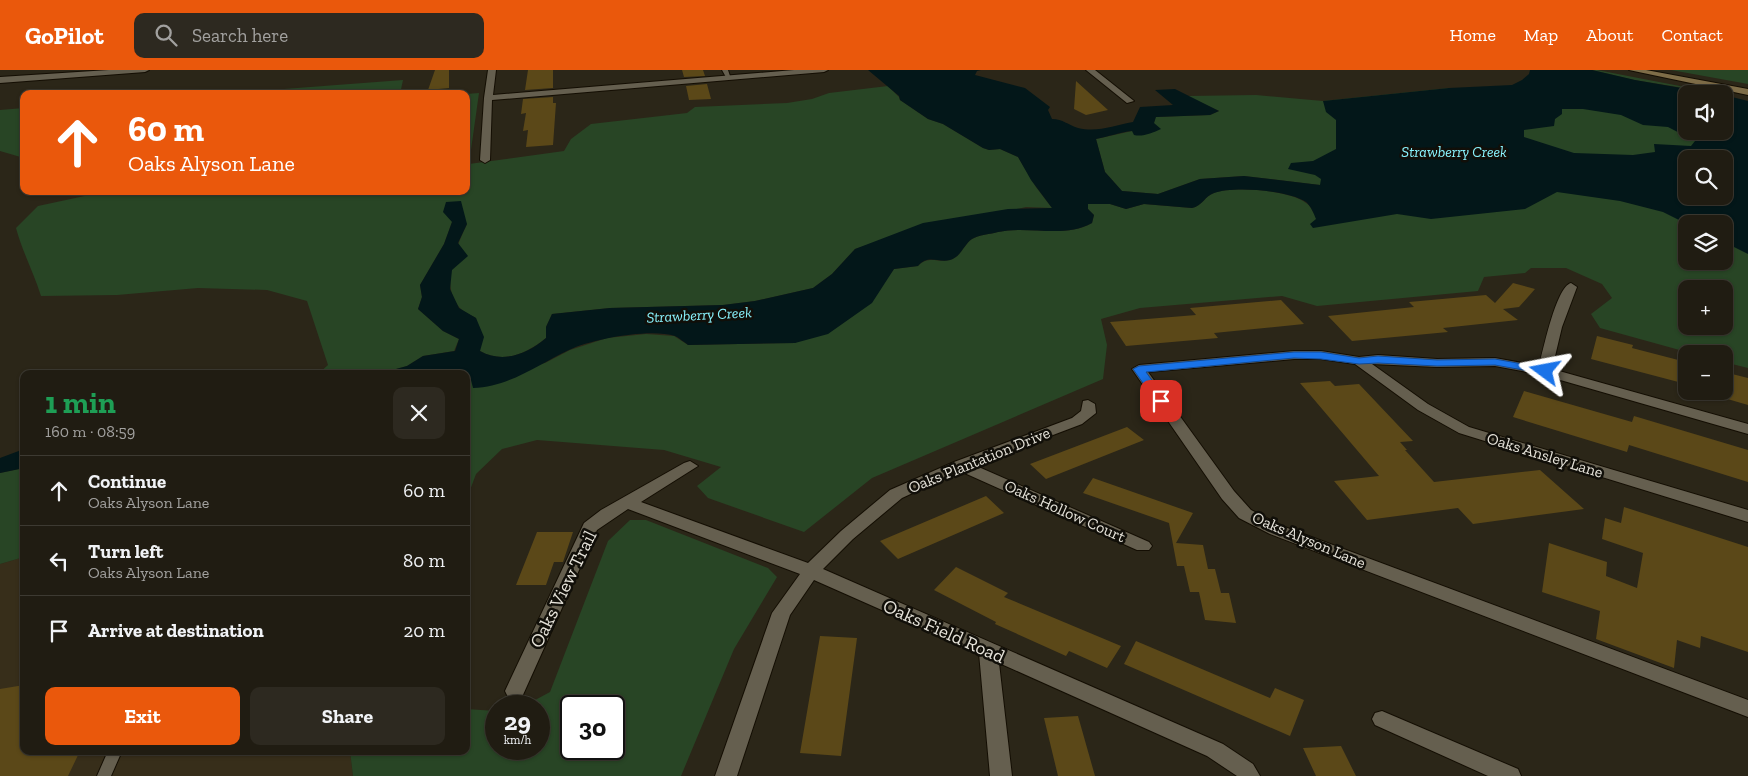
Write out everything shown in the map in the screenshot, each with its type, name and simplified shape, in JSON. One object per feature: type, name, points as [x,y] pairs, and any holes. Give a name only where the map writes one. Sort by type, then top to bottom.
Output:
[{"type":"main road","points":[[1633,70],[1748,92]]},
{"type":"street","points":[[0,80],[145,70]]},
{"type":"street","points":[[485,160],[488,98],[492,70]]},
{"type":"street","points":[[488,98],[727,74],[824,70]]},
{"type":"street","points":[[1090,70],[1130,101]]},
{"type":"street","points":[[1545,371],[1555,327],[1571,287]]},
{"type":"street","name":"Oaks Alyson Lane","points":[[1359,361],[1294,355],[1139,369],[1228,495],[1245,514],[1285,534],[1748,709]]},
{"type":"street","points":[[1359,361],[1378,359],[1437,363],[1495,362],[1545,371],[1748,429]]},
{"type":"street","name":"Oaks Ansley Lane","points":[[1359,361],[1398,386],[1423,409],[1464,430],[1748,516]]},
{"type":"street","name":"Oaks Plantation Drive","points":[[726,776],[781,613],[811,571],[846,536],[896,494],[960,465],[1077,421],[1089,413],[1088,404]]},
{"type":"street","name":"Oaks Hollow Court","points":[[960,465],[1143,546]]},
{"type":"street","points":[[628,503],[690,466]]},
{"type":"street","name":"Oaks Field Road","points":[[628,503],[811,571],[1215,750],[1245,770],[1249,776]]},
{"type":"street","name":"Oaks View Trail","points":[[515,691],[590,527],[607,514],[628,503]]},
{"type":"street","points":[[988,651],[1001,776]]},
{"type":"street","points":[[1382,719],[1510,776]]},
{"type":"lane","points":[[104,776],[113,755]]},
{"type":"shaded area","points":[[20,558],[20,755],[350,755],[353,776],[0,776],[0,564]]},
{"type":"green space","points":[[1592,70],[1678,87],[1634,80]]},
{"type":"green space","points":[[1671,70],[1748,70],[1748,84]]},
{"type":"green space","points":[[403,80],[401,90],[271,90]]},
{"type":"green space","points":[[888,86],[900,100],[928,119],[943,124],[983,148],[989,150],[1000,149],[1018,157],[1036,187],[1052,208],[1026,207],[880,241],[855,249],[832,274],[813,288],[755,301],[723,305],[610,308],[552,314],[546,327],[546,338],[522,353],[506,357],[497,357],[480,351],[476,318],[461,309],[453,298],[450,277],[452,266],[458,244],[467,224],[452,222],[444,244],[420,285],[422,297],[418,309],[443,331],[459,339],[454,351],[423,356],[407,366],[392,370],[322,370],[328,365],[307,301],[267,290],[198,288],[117,295],[41,296],[16,228],[38,206],[89,195],[470,195],[470,164],[564,151],[571,139],[591,124],[687,113],[695,107],[787,103],[812,99],[829,93]]},
{"type":"green space","points":[[1449,88],[1320,185],[1244,176],[1200,179],[1158,194],[1122,191],[1105,172],[1096,139],[1132,131],[1154,123],[1155,117],[1210,115],[1219,111],[1187,96],[1256,95],[1323,101]]},
{"type":"green space","points":[[479,93],[470,157],[470,94]]},
{"type":"green space","points":[[1678,95],[1678,140],[1700,140],[1692,150],[1678,150],[1678,205],[1733,205],[1733,202],[1748,212],[1748,368],[1733,364],[1733,345],[1678,345],[1678,350],[1600,328],[1591,314],[1612,298],[1602,284],[1566,268],[1531,268],[1525,273],[1484,277],[1478,291],[1317,306],[1282,296],[1140,308],[1101,319],[1107,345],[1103,379],[872,478],[804,532],[708,498],[697,486],[721,467],[664,450],[537,440],[502,449],[476,474],[470,490],[470,379],[545,363],[570,350],[607,338],[646,334],[674,336],[688,345],[795,343],[888,277],[894,269],[918,266],[929,260],[950,260],[957,256],[972,239],[978,236],[1010,230],[1058,231],[1081,228],[1092,223],[1094,215],[1088,209],[1088,204],[1110,204],[1126,209],[1144,204],[1192,208],[1214,193],[1234,190],[1261,190],[1288,195],[1309,206],[1317,219],[1456,119]]},
{"type":"green space","points":[[20,108],[20,157],[0,151],[0,110]]},
{"type":"green space","points":[[20,469],[20,558],[0,564],[0,473]]},
{"type":"green space","points":[[630,520],[646,520],[768,568],[777,577],[734,649],[681,776],[353,776],[350,755],[470,755],[470,709],[485,710],[485,760],[550,760],[550,695],[544,695],[550,692],[608,541]]},
{"type":"water","name":"Strawberry Creek","points":[[868,70],[981,70],[977,71],[975,75],[1025,88],[1050,107],[1048,110],[1052,119],[1074,127],[1092,130],[1133,122],[1140,107],[1173,105],[1155,90],[1175,89],[1219,111],[1210,115],[1156,117],[1154,123],[1161,129],[1151,133],[1134,135],[1132,131],[1096,139],[1105,172],[1122,191],[1158,194],[1200,179],[1244,176],[1320,185],[1321,179],[1315,175],[1288,169],[1291,163],[1313,161],[1336,149],[1336,120],[1326,112],[1323,101],[1449,88],[1512,85],[1522,80],[1529,74],[1530,70],[1592,70],[1678,87],[1678,132],[1668,127],[1643,125],[1621,115],[1583,109],[1562,109],[1562,114],[1555,119],[1554,126],[1524,130],[1524,137],[1574,153],[1633,155],[1655,152],[1654,144],[1691,146],[1695,141],[1693,140],[1733,140],[1733,97],[1748,101],[1748,254],[1733,246],[1733,215],[1678,215],[1678,220],[1663,212],[1620,201],[1557,192],[1525,209],[1431,219],[1397,214],[1313,228],[1310,224],[1316,219],[1312,210],[1306,202],[1298,198],[1261,190],[1234,190],[1214,193],[1192,208],[1144,204],[1126,209],[1110,204],[1088,204],[1088,209],[1094,215],[1092,223],[1081,228],[1058,231],[1010,230],[978,236],[969,241],[957,256],[950,260],[926,260],[918,266],[894,269],[872,303],[828,334],[795,343],[688,345],[675,336],[664,334],[651,333],[621,336],[579,346],[499,384],[473,388],[470,380],[470,370],[392,370],[407,366],[423,356],[455,351],[459,339],[443,331],[418,309],[422,297],[420,285],[444,244],[452,222],[443,212],[446,202],[461,201],[467,224],[458,243],[468,256],[452,270],[450,289],[459,308],[476,318],[484,337],[480,351],[497,357],[523,353],[539,344],[546,338],[546,327],[552,314],[610,308],[723,305],[755,301],[813,288],[832,274],[855,249],[923,223],[1008,209],[1052,208],[1031,180],[1018,157],[1000,149],[989,150],[983,148],[943,124],[928,119],[900,100],[899,96]]},
{"type":"water","points":[[20,450],[20,469],[0,473],[0,458]]},
{"type":"building","points":[[435,70],[449,70],[449,88],[428,90]]},
{"type":"building","points":[[528,70],[553,70],[553,88],[525,90]]},
{"type":"building","points":[[682,70],[703,70],[705,76],[684,77]]},
{"type":"building","points":[[1076,81],[1108,110],[1086,115],[1074,109]]},
{"type":"building","points":[[707,84],[711,99],[689,100],[686,86]]},
{"type":"building","points":[[553,97],[553,103],[556,103],[553,145],[526,147],[528,130],[523,131],[526,113],[521,114],[523,99]]},
{"type":"building","points":[[1513,283],[1535,289],[1519,307],[1503,309],[1518,320],[1443,328],[1448,332],[1352,341],[1328,316],[1414,307],[1409,302],[1486,295],[1495,303]]},
{"type":"building","points":[[1281,300],[1304,324],[1214,333],[1218,338],[1126,346],[1110,322],[1196,315],[1190,308]]},
{"type":"building","points":[[1597,336],[1633,345],[1632,348],[1678,360],[1678,382],[1591,359]]},
{"type":"building","points":[[1733,374],[1748,378],[1748,405],[1731,400],[1733,400]]},
{"type":"building","points":[[1330,381],[1335,386],[1359,384],[1413,441],[1400,442],[1434,482],[1540,470],[1584,509],[1473,524],[1458,508],[1367,520],[1334,481],[1379,476],[1300,383]]},
{"type":"building","points":[[1524,391],[1632,422],[1634,416],[1748,450],[1748,482],[1629,445],[1627,452],[1513,417]]},
{"type":"building","points":[[1127,427],[1144,440],[1046,479],[1030,464]]},
{"type":"building","points":[[1093,478],[1193,513],[1176,543],[1203,545],[1208,569],[1215,569],[1221,593],[1229,593],[1236,623],[1205,620],[1199,592],[1190,592],[1184,566],[1177,566],[1169,523],[1083,493]]},
{"type":"building","points":[[986,496],[1004,513],[898,559],[880,541]]},
{"type":"building","points":[[1624,507],[1748,547],[1748,652],[1701,636],[1700,648],[1677,640],[1674,668],[1596,639],[1600,611],[1542,592],[1549,543],[1607,562],[1606,576],[1637,588],[1643,553],[1602,539],[1605,518],[1621,523]]},
{"type":"building","points":[[537,532],[573,532],[563,562],[554,562],[546,585],[516,585]]},
{"type":"building","points":[[956,567],[1008,593],[1004,597],[1121,646],[1107,668],[1069,651],[1066,656],[995,624],[996,622],[934,590]]},
{"type":"building","points":[[820,636],[857,638],[841,756],[800,753]]},
{"type":"building","points":[[1136,641],[1270,698],[1275,688],[1304,700],[1290,736],[1124,664]]},
{"type":"building","points":[[20,686],[20,755],[78,755],[68,776],[0,776],[0,689]]},
{"type":"building","points":[[1078,716],[1095,776],[1058,776],[1044,718]]},
{"type":"building","points":[[1341,746],[1356,776],[1316,776],[1303,748]]},
{"type":"route","points":[[1161,401],[1139,369],[1294,355],[1359,361],[1378,359],[1437,363],[1495,362],[1545,371]]}]
